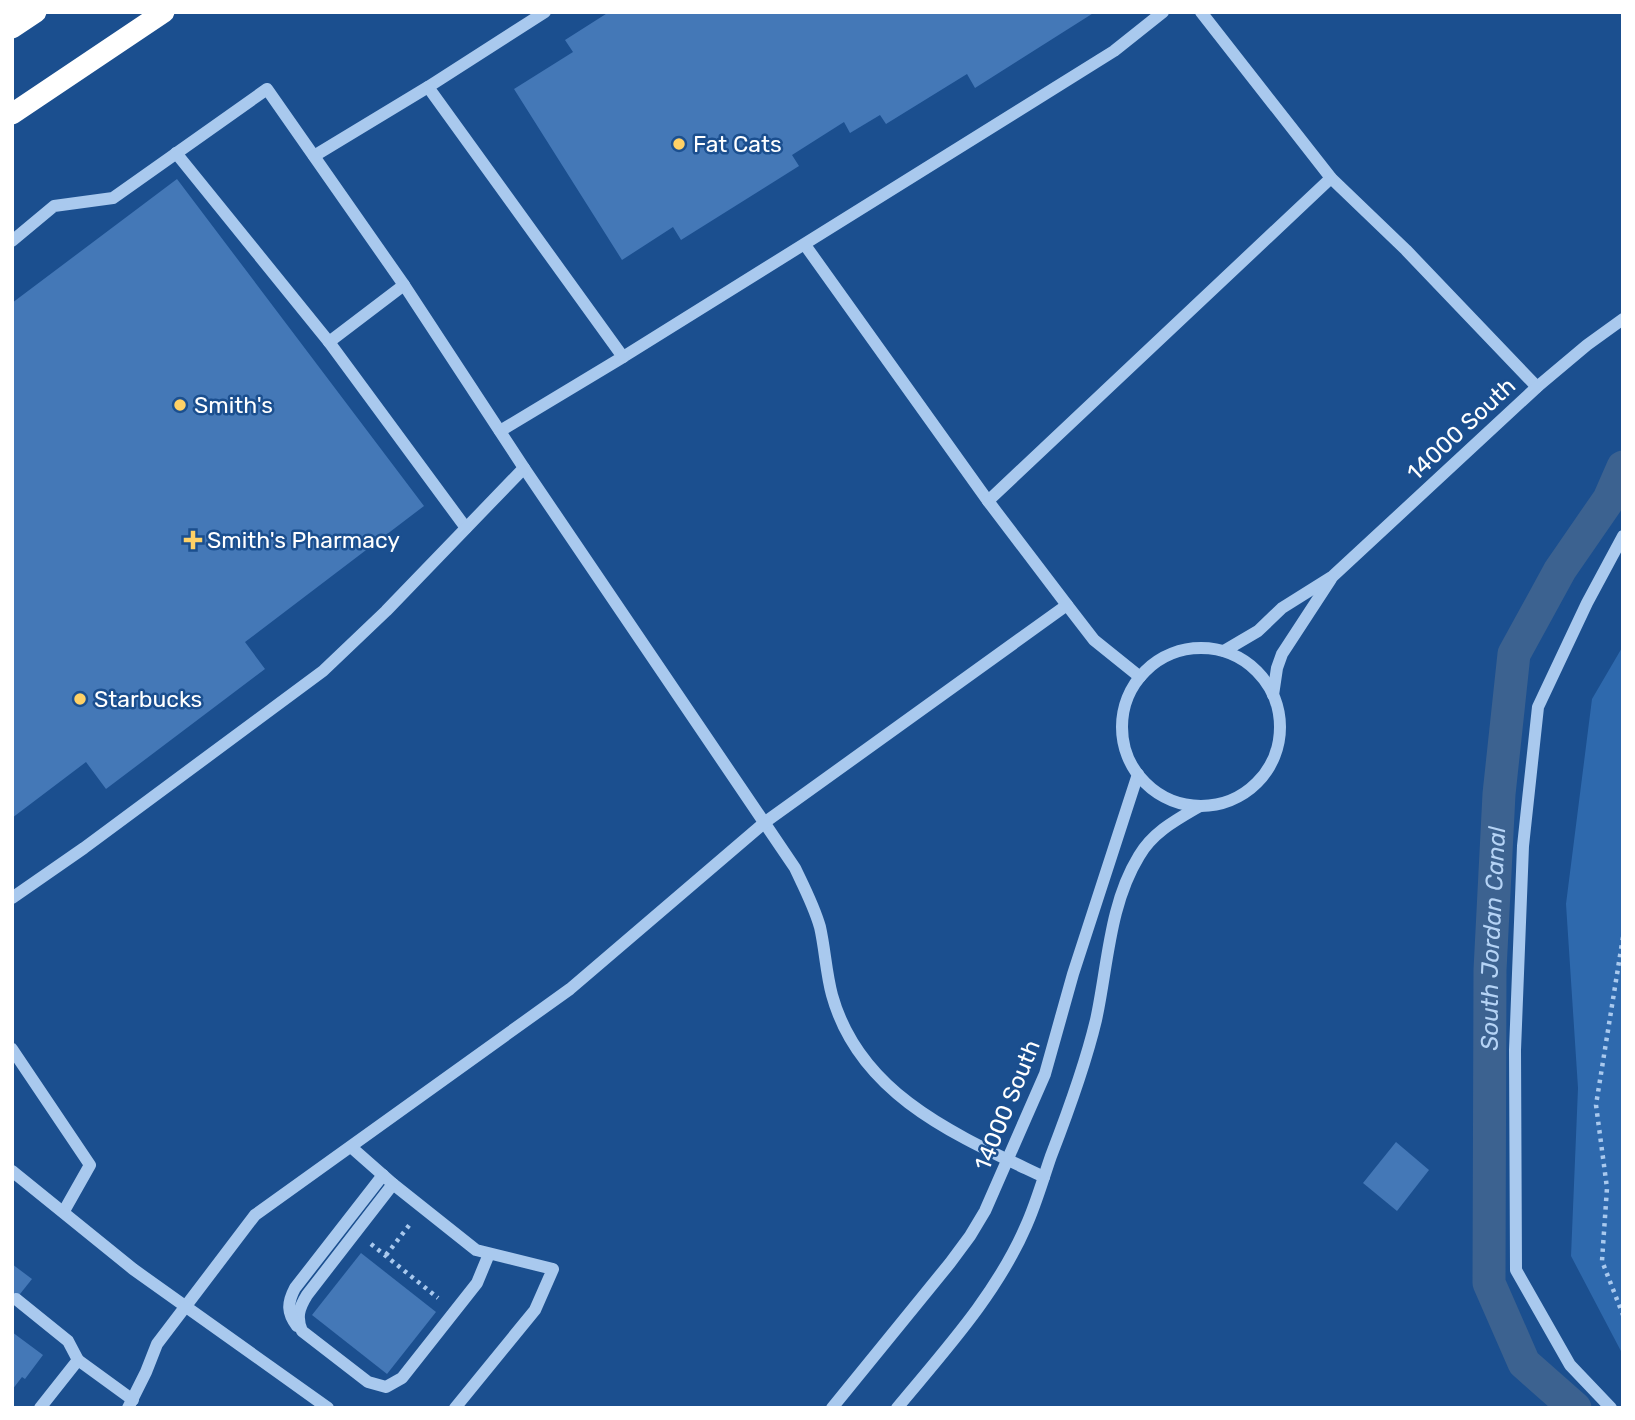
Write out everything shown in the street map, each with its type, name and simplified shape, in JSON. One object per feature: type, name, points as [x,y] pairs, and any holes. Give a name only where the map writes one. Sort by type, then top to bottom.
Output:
[{"type":"highway","points":[[12,28],[36,12]]},
{"type":"highway","points":[[12,114],[164,12]]},
{"type":"street","points":[[314,156],[545,12]]},
{"type":"street","points":[[500,431],[805,245],[1114,51],[1163,12]]},
{"type":"street","points":[[1201,12],[1331,178],[1398,242],[1537,387]]},
{"type":"street","points":[[428,87],[623,357]]},
{"type":"street","points":[[12,241],[54,206],[113,198],[267,89],[404,285],[524,468],[795,868],[819,925],[832,995],[846,1031],[863,1058],[885,1084],[923,1115],[1044,1177]]},
{"type":"street","points":[[176,153],[329,342],[466,527]]},
{"type":"street","points":[[988,501],[1331,178]]},
{"type":"street","points":[[805,245],[988,501],[1094,640],[1140,677]]},
{"type":"street","points":[[329,342],[404,285]]},
{"type":"street","name":"14000 South","points":[[1224,651],[1249,638],[1282,608],[1333,576],[1537,387],[1623,318]]},
{"type":"street","points":[[12,898],[323,671],[386,611],[524,468]]},
{"type":"street","points":[[1611,1408],[1570,1366],[1516,1270],[1515,1050],[1522,846],[1538,706],[1587,603],[1623,536]]},
{"type":"street","name":"14000 South","points":[[1273,695],[1282,654],[1333,576]]},
{"type":"street","points":[[16,1299],[68,1341],[78,1360],[130,1404],[157,1344],[255,1214],[570,989],[764,823],[1067,605]]},
{"type":"street","points":[[1200,648],[1224,651],[1253,668],[1273,695],[1279,716],[1279,739],[1273,761],[1260,780],[1243,794],[1222,804],[1200,806],[1171,801],[1147,785],[1127,756],[1122,736],[1123,715],[1129,695],[1140,677],[1157,662],[1178,652],[1200,648]]},
{"type":"street","name":"14000 South","points":[[832,1408],[970,1236],[985,1211],[1045,1074],[1073,974],[1138,775]]},
{"type":"street","points":[[897,1408],[992,1290],[1026,1225],[1086,1057],[1122,890],[1139,855],[1150,841],[1163,829],[1200,806]]},
{"type":"street","points":[[12,1049],[90,1165],[64,1211]]},
{"type":"street","points":[[351,1147],[476,1250],[553,1269],[535,1310],[455,1408]]},
{"type":"street","points":[[12,1171],[133,1269],[328,1408]]},
{"type":"street","points":[[383,1175],[290,1296],[288,1305],[290,1316],[302,1331],[368,1382],[386,1387],[402,1378],[477,1283],[489,1254]]},
{"type":"street","points":[[302,1331],[298,1322],[301,1304],[393,1184]]},
{"type":"street","points":[[40,1408],[78,1360]]},
{"type":"path","points":[[1623,937],[1596,1105],[1607,1188],[1602,1261],[1623,1315]]},
{"type":"path","points":[[386,1255],[424,1208]]},
{"type":"path","points":[[365,1239],[443,1302]]},
{"type":"shaded area","points":[[1623,646],[1623,1355],[1571,1256],[1578,1088],[1566,904],[1592,699]]},
{"type":"building","name":"Fat Cats","points":[[609,12],[1095,12],[975,88],[967,74],[886,124],[880,115],[850,133],[844,122],[792,155],[799,166],[681,240],[673,227],[622,260],[514,89],[573,52],[565,40]]},
{"type":"building","name":"Smith's","points":[[177,179],[424,506],[245,642],[265,669],[106,789],[86,762],[12,818],[12,303]]},
{"type":"building","points":[[1396,1142],[1429,1170],[1397,1211],[1363,1183]]},
{"type":"building","points":[[361,1253],[436,1312],[387,1374],[312,1315]]},
{"type":"building","points":[[12,1264],[32,1279],[12,1304]]},
{"type":"building","points":[[12,1332],[43,1355],[25,1379],[22,1377],[12,1390]]},
{"type":"waterway","name":"South Jordan Canal","points":[[1575,1408],[1524,1363],[1489,1283],[1490,970],[1499,794],[1514,654],[1560,570],[1609,499],[1623,467]]},
{"type":"place","name":"Fat Cats","points":[[679,144]]},
{"type":"place","name":"Smith's","points":[[180,405]]},
{"type":"place","name":"Smith's Pharmacy","points":[[193,540]]},
{"type":"place","name":"Starbucks","points":[[80,699]]}]
